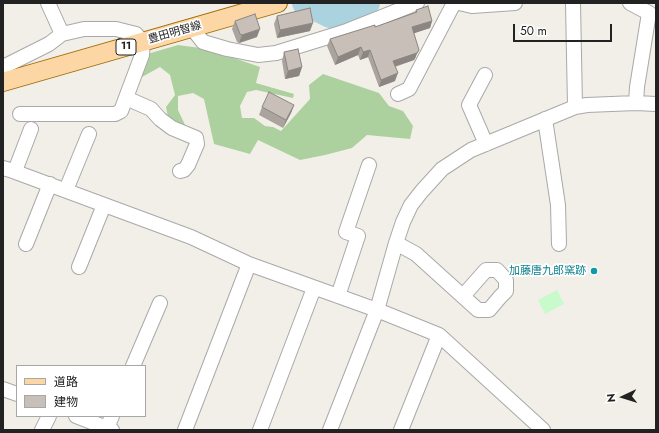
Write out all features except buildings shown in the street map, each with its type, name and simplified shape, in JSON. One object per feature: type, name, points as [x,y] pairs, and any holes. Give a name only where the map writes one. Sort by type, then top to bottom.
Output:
[{"type":"main road","name":"豊田明智線","points":[[3,82],[278,3]]},
{"type":"street","points":[[48,3],[62,34]]},
{"type":"street","points":[[192,28],[203,42],[258,55],[276,53],[344,32],[417,3]]},
{"type":"street","points":[[398,94],[409,89],[454,3]]},
{"type":"street","points":[[459,3],[472,6],[515,3]]},
{"type":"street","points":[[573,3],[575,107]]},
{"type":"street","points":[[630,3],[650,13],[637,87],[636,103]]},
{"type":"street","points":[[3,67],[50,44],[62,34],[84,29],[116,29],[136,34],[143,42],[142,55],[121,111],[115,114],[20,114]]},
{"type":"street","points":[[485,75],[469,105],[486,144]]},
{"type":"street","points":[[126,98],[151,109],[160,119],[172,128],[196,138],[197,144],[188,165],[184,170],[180,171]]},
{"type":"street","points":[[330,430],[377,310],[403,222],[411,206],[422,191],[442,169],[471,150],[575,107],[587,105],[636,103],[656,104]]},
{"type":"street","points":[[545,120],[558,205],[559,244]]},
{"type":"street","points":[[31,129],[9,170],[50,184],[191,238],[249,264],[377,310],[439,335],[543,430]]},
{"type":"street","points":[[66,190],[89,134]]},
{"type":"street","points":[[338,296],[358,236],[346,232],[369,165]]},
{"type":"street","points":[[26,244],[50,184]]},
{"type":"street","points":[[79,267],[104,205]]},
{"type":"street","points":[[396,242],[416,254],[463,296]]},
{"type":"street","points":[[185,430],[249,264]]},
{"type":"street","points":[[260,430],[314,288]]},
{"type":"street","points":[[133,365],[160,303]]},
{"type":"street","points":[[401,430],[439,335]]},
{"type":"street","points":[[3,390],[16,394]]},
{"type":"street","points":[[42,430],[48,417]]},
{"type":"street","points":[[80,417],[111,425]]},
{"type":"green space","points":[[178,45],[208,49],[260,67],[256,83],[294,94],[293,98],[256,90],[247,92],[240,106],[242,118],[254,118],[265,126],[273,127],[281,131],[310,99],[309,85],[323,74],[379,93],[389,106],[403,111],[413,126],[410,139],[367,135],[352,148],[300,160],[258,140],[250,154],[214,144],[204,99],[193,93],[178,96],[178,110],[186,127],[169,122],[166,107],[175,95],[170,75],[160,67],[133,82],[144,55]]},
{"type":"green space","points":[[557,290],[564,304],[545,314],[538,300]]},
{"type":"waterway","points":[[304,3],[330,16],[368,3]]},
{"type":"place","name":"加藤唐九郎窯跡","points":[[594,271]]}]
